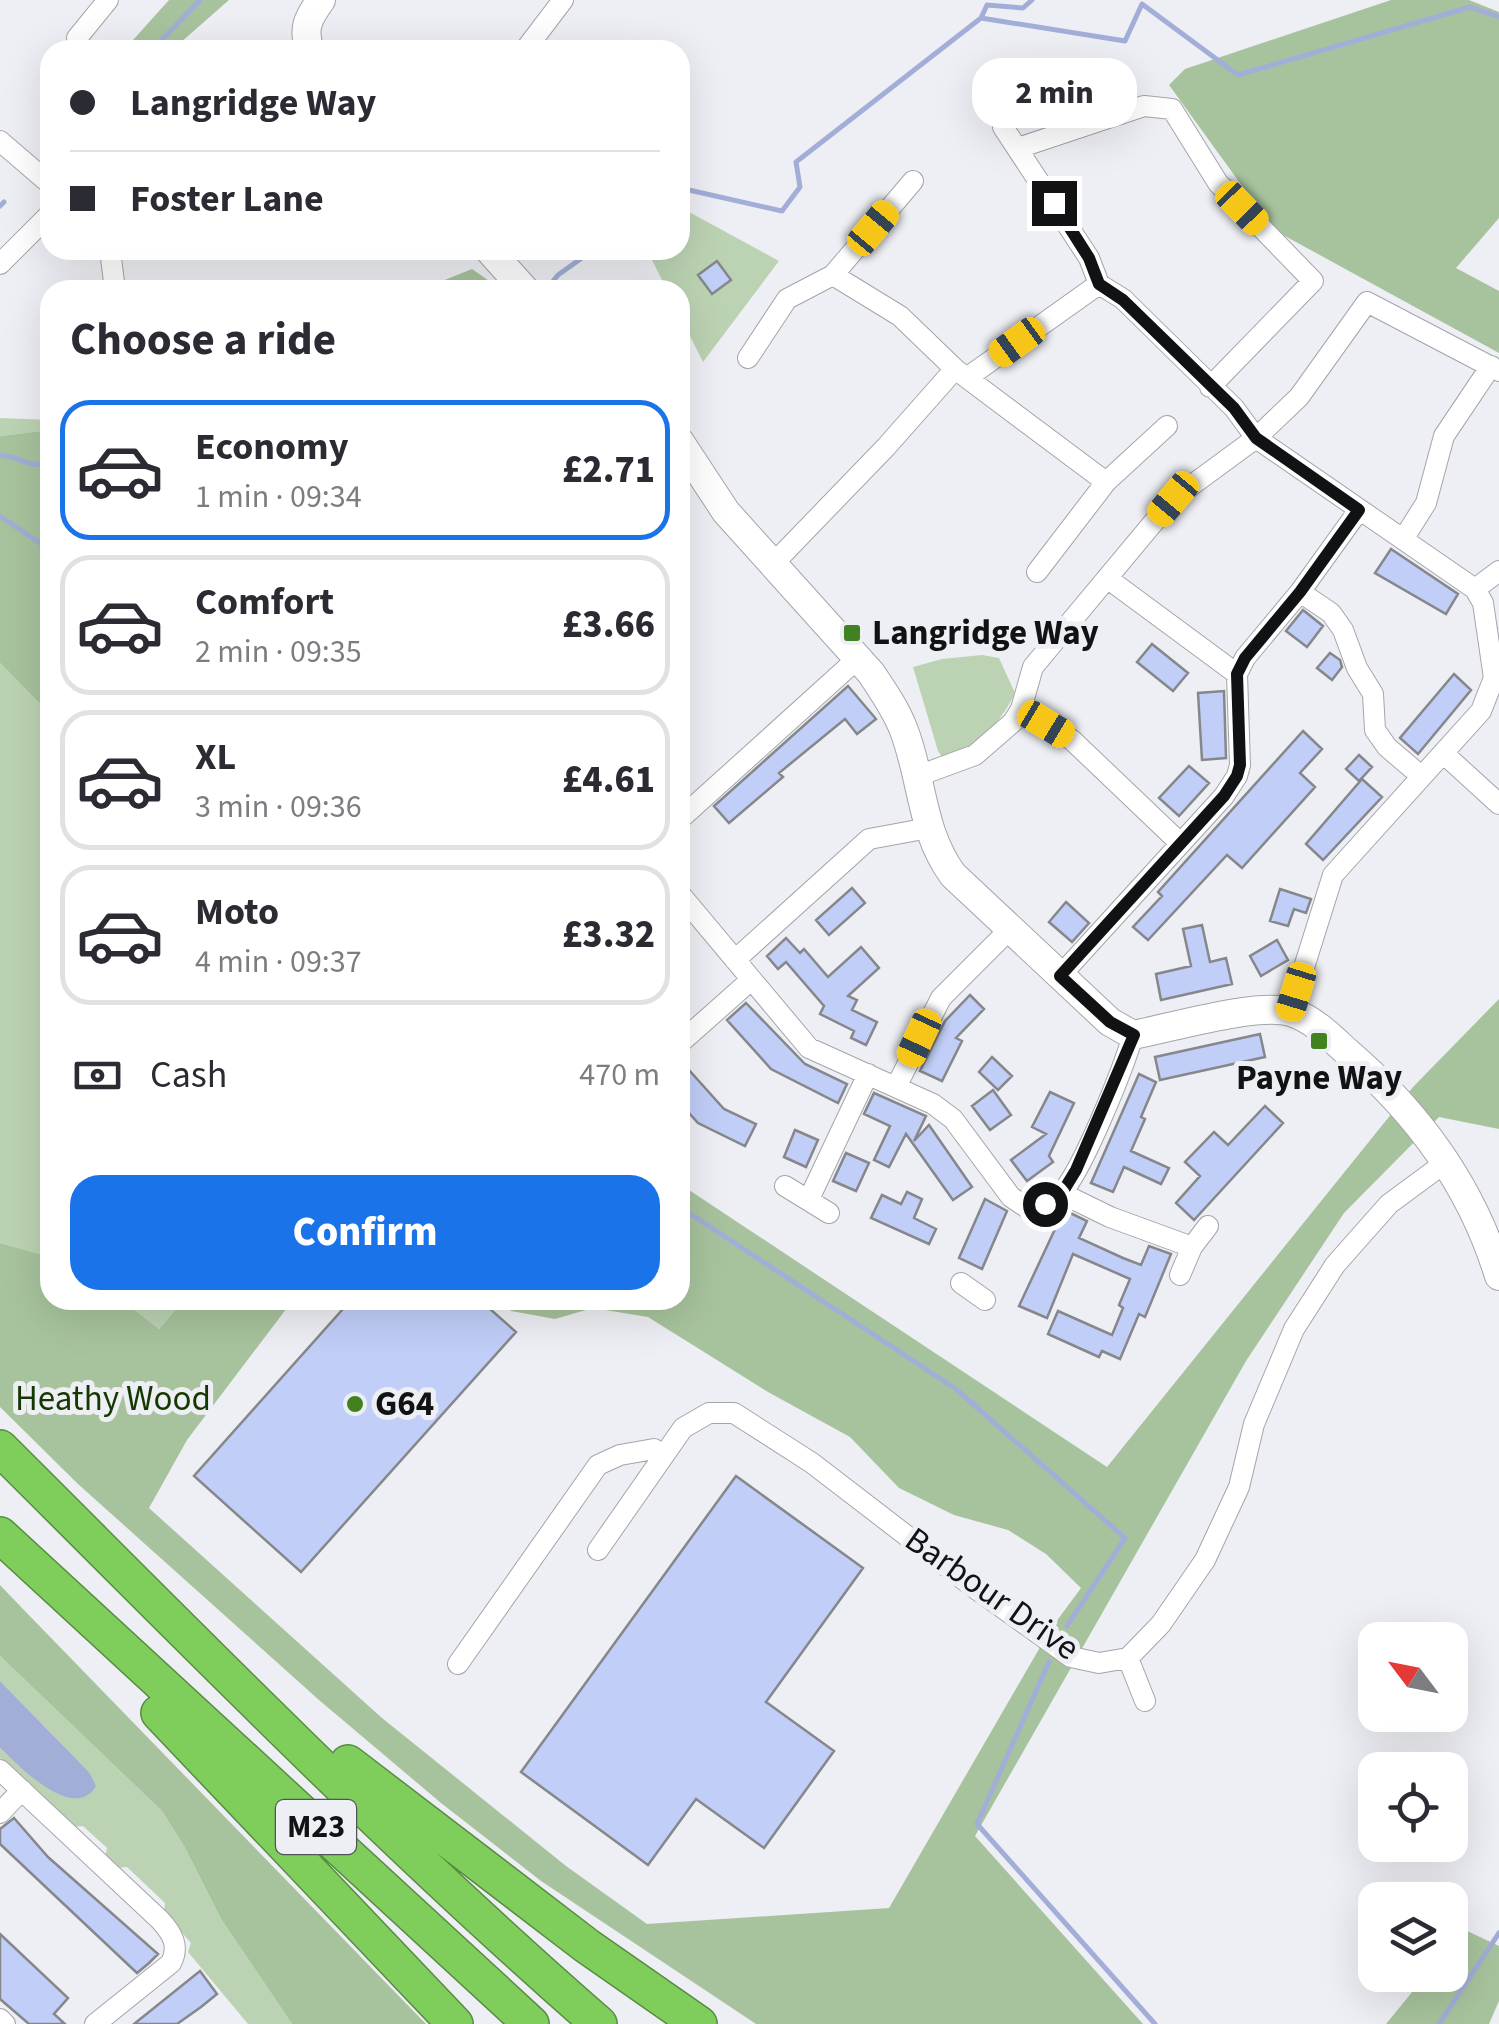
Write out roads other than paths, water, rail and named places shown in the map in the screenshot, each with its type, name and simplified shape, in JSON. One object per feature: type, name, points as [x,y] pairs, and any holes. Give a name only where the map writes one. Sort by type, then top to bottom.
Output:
[{"type":"highway","name":"M23","points":[[0,1448],[266,1712],[599,2024]]},
{"type":"highway","name":"M23","points":[[0,1535],[531,2024]]},
{"type":"highway","name":"M23","points":[[99,1630],[142,1695],[454,2024]]},
{"type":"highway","name":"M23","points":[[266,1712],[350,1765],[587,1946],[699,2024]]},
{"type":"street","points":[[76,38],[108,0]]},
{"type":"street","points":[[306,40],[304,34],[310,14],[321,0]]},
{"type":"street","points":[[533,40],[563,0]]},
{"type":"street","points":[[1018,148],[1144,106],[1172,108],[1218,183],[1313,281],[1210,387]]},
{"type":"street","points":[[1004,127],[1089,258],[1099,284],[1123,300],[1234,408],[1256,438],[1475,589],[1482,603],[1494,678],[1481,710],[1329,882],[1290,1012]]},
{"type":"street","points":[[0,141],[40,175]]},
{"type":"street","points":[[748,358],[787,299],[833,275],[913,181]]},
{"type":"street","points":[[0,264],[40,224]]},
{"type":"street","points":[[498,260],[516,280]]},
{"type":"street","points":[[833,275],[900,316],[965,375],[1106,482]]},
{"type":"street","points":[[773,564],[886,447],[965,375],[1099,284]]},
{"type":"street","points":[[915,777],[975,755],[1013,722],[1021,710],[1033,667],[1173,499],[1256,438],[1298,397],[1367,302],[1495,368],[1444,436],[1426,503],[1404,538]]},
{"type":"street","points":[[1037,572],[1106,482],[1167,426]]},
{"type":"street","points":[[690,457],[726,512],[871,674],[891,702],[904,731],[938,854],[954,875],[1110,1022],[1134,1035],[1250,1012],[1290,1012],[1317,1026],[1371,1072],[1413,1117],[1446,1162],[1486,1233],[1499,1276]]},
{"type":"street","points":[[1060,976],[1224,796],[1237,776],[1237,674],[1245,658],[1300,592],[1359,510]]},
{"type":"street","points":[[1475,589],[1499,571]]},
{"type":"street","points":[[1107,578],[1237,674]]},
{"type":"street","points":[[1300,592],[1331,614],[1342,630],[1356,668],[1373,694],[1375,730],[1387,747],[1421,776]]},
{"type":"street","points":[[690,810],[856,660]]},
{"type":"street","points":[[1021,710],[1072,740],[1180,843]]},
{"type":"street","points":[[1442,753],[1499,804]]},
{"type":"street","points":[[735,960],[869,839],[929,828]]},
{"type":"street","points":[[690,906],[809,1048],[932,1104],[953,1120],[1010,1197],[1026,1207],[1045,1204],[1062,1193],[1076,1170],[1134,1035]]},
{"type":"street","points":[[896,1087],[941,998],[1009,930]]},
{"type":"street","points":[[690,1034],[751,980]]},
{"type":"street","points":[[810,1199],[868,1074]]},
{"type":"street","name":"Barbour Drive","points":[[598,1550],[683,1428],[698,1418],[720,1413],[745,1418],[812,1463],[1070,1657],[1099,1663],[1128,1658],[1161,1624],[1205,1560],[1240,1487],[1254,1424],[1294,1329],[1335,1265],[1389,1204],[1446,1162]]},
{"type":"street","points":[[785,1186],[830,1213]]},
{"type":"street","points":[[1062,1193],[1110,1217],[1192,1247]]},
{"type":"street","points":[[1180,1275],[1192,1247],[1208,1226]]},
{"type":"street","points":[[961,1283],[985,1300]]},
{"type":"street","points":[[458,1664],[598,1465],[620,1454],[654,1449],[664,1455]]},
{"type":"street","points":[[1128,1658],[1145,1701]]},
{"type":"street","points":[[0,1770],[160,1920],[173,1937],[176,1955],[172,1963],[96,2024]]},
{"type":"street","points":[[0,1813],[22,1790]]},
{"type":"water","points":[[0,1681],[89,1772],[96,1786],[86,1796],[75,1798],[47,1788],[0,1748]]},
{"type":"waterway","points":[[162,40],[200,0]]},
{"type":"waterway","points":[[690,190],[782,211],[800,187],[796,162],[981,18],[987,5],[1023,8],[1032,0]]},
{"type":"waterway","points":[[981,18],[1125,41],[1142,4],[1238,75],[1470,7],[1499,17]]},
{"type":"waterway","points":[[0,206],[4,202]]},
{"type":"waterway","points":[[554,280],[579,260]]},
{"type":"waterway","points":[[0,455],[40,464]]},
{"type":"waterway","points":[[0,516],[40,543]]},
{"type":"waterway","points":[[690,1214],[956,1389],[1125,1538],[1067,1626]]},
{"type":"waterway","points":[[1049,1662],[977,1824],[1155,2024]]},
{"type":"waterway","points":[[1439,2024],[1499,1933]]},
{"type":"place","name":"Langridge Way","points":[[852,633]]},
{"type":"place","name":"Payne Way","points":[[1319,1041]]},
{"type":"place","name":"G64","points":[[355,1404]]},
{"type":"park label","name":"Heathy Wood","points":[[113,1399]]}]
